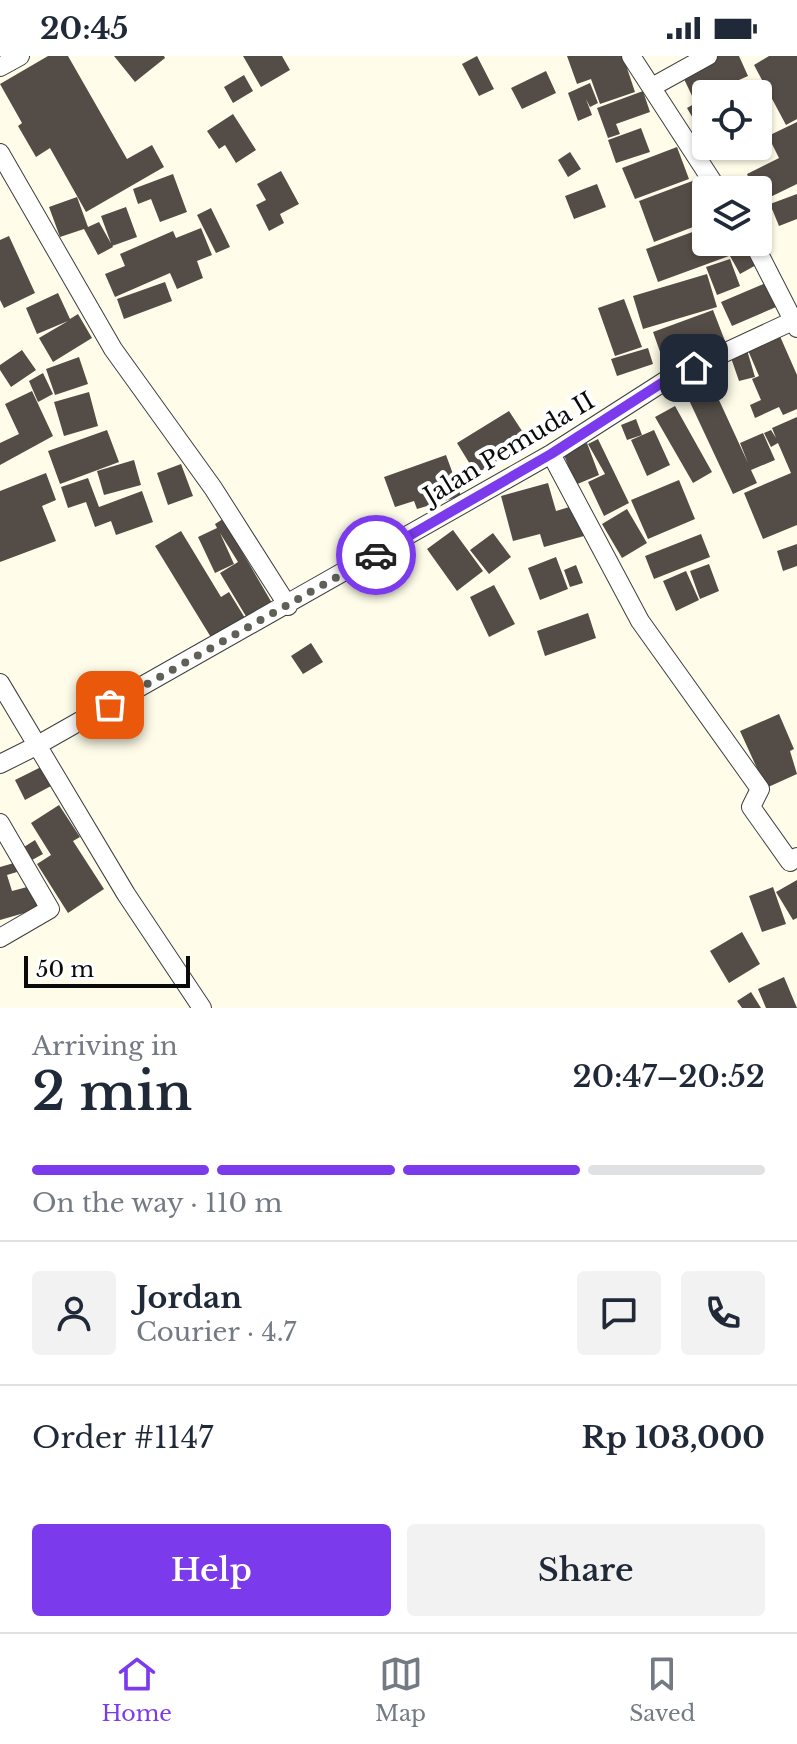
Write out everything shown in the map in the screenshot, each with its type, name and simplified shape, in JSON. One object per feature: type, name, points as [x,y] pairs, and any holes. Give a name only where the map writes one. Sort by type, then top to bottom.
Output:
[{"type":"street","points":[[0,67],[20,56]]},
{"type":"street","points":[[631,56],[709,176]]},
{"type":"street","points":[[652,87],[708,56]]},
{"type":"street","points":[[0,153],[113,349],[213,488],[288,606]]},
{"type":"street","points":[[761,256],[796,322]]},
{"type":"street","name":"Jalan Pemuda II","points":[[0,764],[288,606],[551,454],[668,379],[796,322]]},
{"type":"street","points":[[551,454],[640,621],[760,789],[751,807],[790,862],[797,857]]},
{"type":"street","points":[[0,683],[126,894],[202,1008]]},
{"type":"street","points":[[0,823],[50,909],[0,938]]},
{"type":"building","points":[[48,56],[68,56],[127,159],[152,145],[164,167],[86,212],[50,148],[36,157],[18,126],[22,123],[0,84]]},
{"type":"building","points":[[114,56],[164,56],[165,58],[135,82]]},
{"type":"building","points":[[243,56],[282,56],[290,70],[261,87]]},
{"type":"building","points":[[477,56],[494,89],[479,96],[462,64]]},
{"type":"building","points":[[567,56],[623,56],[635,92],[600,104],[591,79],[577,84]]},
{"type":"building","points":[[714,56],[739,56],[748,76],[739,80],[692,80],[692,96],[684,79],[699,72],[696,64]]},
{"type":"building","points":[[769,56],[797,56],[797,119],[786,125],[772,99],[772,80],[762,80],[754,65]]},
{"type":"building","points":[[546,71],[556,93],[522,109],[511,88]]},
{"type":"building","points":[[244,75],[253,91],[233,103],[224,87]]},
{"type":"building","points":[[590,83],[598,103],[590,107],[586,99],[592,115],[578,121],[568,93]]},
{"type":"building","points":[[643,91],[650,112],[616,124],[620,134],[608,138],[597,108]]},
{"type":"building","points":[[233,114],[256,150],[236,163],[225,145],[219,149],[207,131]]},
{"type":"building","points":[[797,122],[797,184],[772,196],[772,176],[747,174],[779,158],[772,144],[772,134]]},
{"type":"building","points":[[641,128],[650,152],[616,163],[608,140]]},
{"type":"building","points":[[677,147],[689,179],[635,199],[622,168]]},
{"type":"building","points":[[570,152],[581,169],[568,177],[558,160]]},
{"type":"building","points":[[281,171],[299,204],[280,214],[284,223],[269,231],[256,205],[266,200],[257,184]]},
{"type":"building","points":[[173,174],[187,212],[160,222],[151,199],[138,204],[133,189]]},
{"type":"building","points":[[692,181],[692,227],[654,242],[639,201]]},
{"type":"building","points":[[597,184],[606,207],[574,219],[565,196]]},
{"type":"building","points":[[797,194],[797,219],[779,226],[772,203]]},
{"type":"building","points":[[77,197],[88,227],[99,222],[113,247],[98,255],[84,229],[60,237],[49,207]]},
{"type":"building","points":[[126,207],[137,237],[112,246],[101,216]]},
{"type":"building","points":[[211,208],[230,247],[216,253],[197,215]]},
{"type":"building","points":[[201,228],[212,255],[197,261],[203,278],[177,289],[170,273],[115,297],[105,274],[125,266],[120,254],[173,231],[176,238]]},
{"type":"building","points":[[692,232],[692,256],[729,256],[658,282],[646,249]]},
{"type":"building","points":[[9,236],[35,293],[4,308],[0,300],[0,240]]},
{"type":"building","points":[[730,256],[754,256],[758,264],[740,274]]},
{"type":"building","points":[[730,259],[740,286],[717,295],[706,267]]},
{"type":"building","points":[[707,274],[717,307],[643,329],[633,296]]},
{"type":"building","points":[[165,282],[172,301],[124,319],[117,299]]},
{"type":"building","points":[[766,283],[776,307],[732,326],[721,302]]},
{"type":"building","points":[[58,293],[70,319],[78,314],[92,338],[53,362],[39,338],[68,321],[37,334],[26,308]]},
{"type":"building","points":[[624,299],[642,347],[615,356],[598,308]]},
{"type":"building","points":[[713,310],[725,341],[664,363],[653,332]]},
{"type":"building","points":[[779,334],[797,375],[797,409],[783,415],[779,407],[755,418],[750,405],[761,400],[752,379],[759,376],[747,348]]},
{"type":"building","points":[[648,348],[653,364],[617,376],[611,359]]},
{"type":"building","points":[[22,350],[36,370],[11,387],[0,365]]},
{"type":"building","points":[[747,350],[755,377],[739,381],[730,355]]},
{"type":"building","points":[[79,357],[88,384],[55,395],[46,369]]},
{"type":"building","points":[[43,373],[53,394],[38,402],[29,381]]},
{"type":"building","points":[[702,374],[708,386],[687,398],[680,386]]},
{"type":"building","points":[[713,387],[748,463],[740,443],[763,433],[775,460],[751,470],[757,483],[733,494],[688,398]]},
{"type":"building","points":[[32,391],[53,436],[0,465],[0,443],[19,434],[5,404]]},
{"type":"building","points":[[89,392],[98,426],[64,436],[54,402]]},
{"type":"building","points":[[675,406],[712,472],[693,483],[655,417]]},
{"type":"building","points":[[509,411],[524,434],[498,451],[503,458],[476,474],[457,443]]},
{"type":"building","points":[[797,417],[797,525],[763,539],[744,493],[791,473],[778,443],[771,447],[764,433],[771,430],[776,438],[772,428]]},
{"type":"building","points":[[636,419],[642,435],[627,440],[621,425]]},
{"type":"building","points":[[107,430],[119,462],[60,484],[48,451]]},
{"type":"building","points":[[654,430],[670,465],[647,476],[631,440]]},
{"type":"building","points":[[598,439],[629,503],[604,516],[588,482],[605,474],[588,444]]},
{"type":"building","points":[[587,443],[599,475],[575,485],[563,452]]},
{"type":"building","points":[[446,455],[461,496],[417,509],[414,501],[395,507],[384,477]]},
{"type":"building","points":[[134,460],[141,485],[104,495],[97,471]]},
{"type":"building","points":[[181,464],[193,496],[168,505],[157,473]]},
{"type":"building","points":[[46,473],[56,500],[42,506],[56,541],[0,562],[0,491]]},
{"type":"building","points":[[88,478],[99,507],[142,491],[153,522],[116,535],[111,521],[95,527],[86,502],[68,508],[61,487]]},
{"type":"building","points":[[679,480],[695,519],[648,539],[631,500]]},
{"type":"building","points":[[548,483],[556,511],[576,505],[584,536],[544,547],[540,534],[513,541],[501,496]]},
{"type":"building","points":[[627,509],[647,543],[622,558],[602,524]]},
{"type":"building","points":[[223,519],[272,603],[247,618],[220,573],[238,562],[220,533],[234,564],[215,573],[198,537],[217,528],[215,524]]},
{"type":"building","points":[[453,530],[483,571],[457,591],[427,549]]},
{"type":"building","points":[[181,531],[221,597],[229,592],[245,618],[212,639],[155,546]]},
{"type":"building","points":[[493,533],[511,557],[489,574],[470,550]]},
{"type":"building","points":[[701,534],[710,557],[654,579],[645,556]]},
{"type":"building","points":[[797,544],[797,566],[783,571],[777,551]]},
{"type":"building","points":[[556,557],[568,589],[540,600],[528,568]]},
{"type":"building","points":[[709,564],[719,591],[700,599],[690,571]]},
{"type":"building","points":[[576,565],[583,583],[570,587],[564,570]]},
{"type":"building","points":[[686,571],[699,600],[676,611],[663,581]]},
{"type":"building","points":[[494,585],[515,624],[489,637],[470,597]]},
{"type":"building","points":[[588,613],[596,638],[545,656],[537,631]]},
{"type":"building","points":[[311,643],[323,662],[303,674],[291,656]]},
{"type":"building","points":[[779,714],[794,749],[790,751],[797,774],[766,788],[740,731]]},
{"type":"building","points":[[41,767],[51,786],[25,800],[15,780]]},
{"type":"building","points":[[59,805],[80,837],[73,841],[104,889],[68,913],[37,864],[51,855],[31,823]]},
{"type":"building","points":[[35,840],[43,854],[32,860],[24,847]]},
{"type":"building","points":[[14,863],[17,872],[7,875],[12,891],[31,886],[38,909],[0,920],[0,867]]},
{"type":"building","points":[[797,880],[797,918],[793,920],[776,892]]},
{"type":"building","points":[[773,887],[786,924],[762,932],[749,896]]},
{"type":"building","points":[[742,932],[760,964],[729,983],[710,951]]},
{"type":"building","points":[[784,977],[797,1008],[766,1008],[758,989]]},
{"type":"building","points":[[751,992],[761,1008],[742,1008],[737,1001]]},
{"type":"way so far","points":[[110,705],[376,555]]},
{"type":"route","points":[[376,555],[551,454],[668,379],[694,368]]}]
